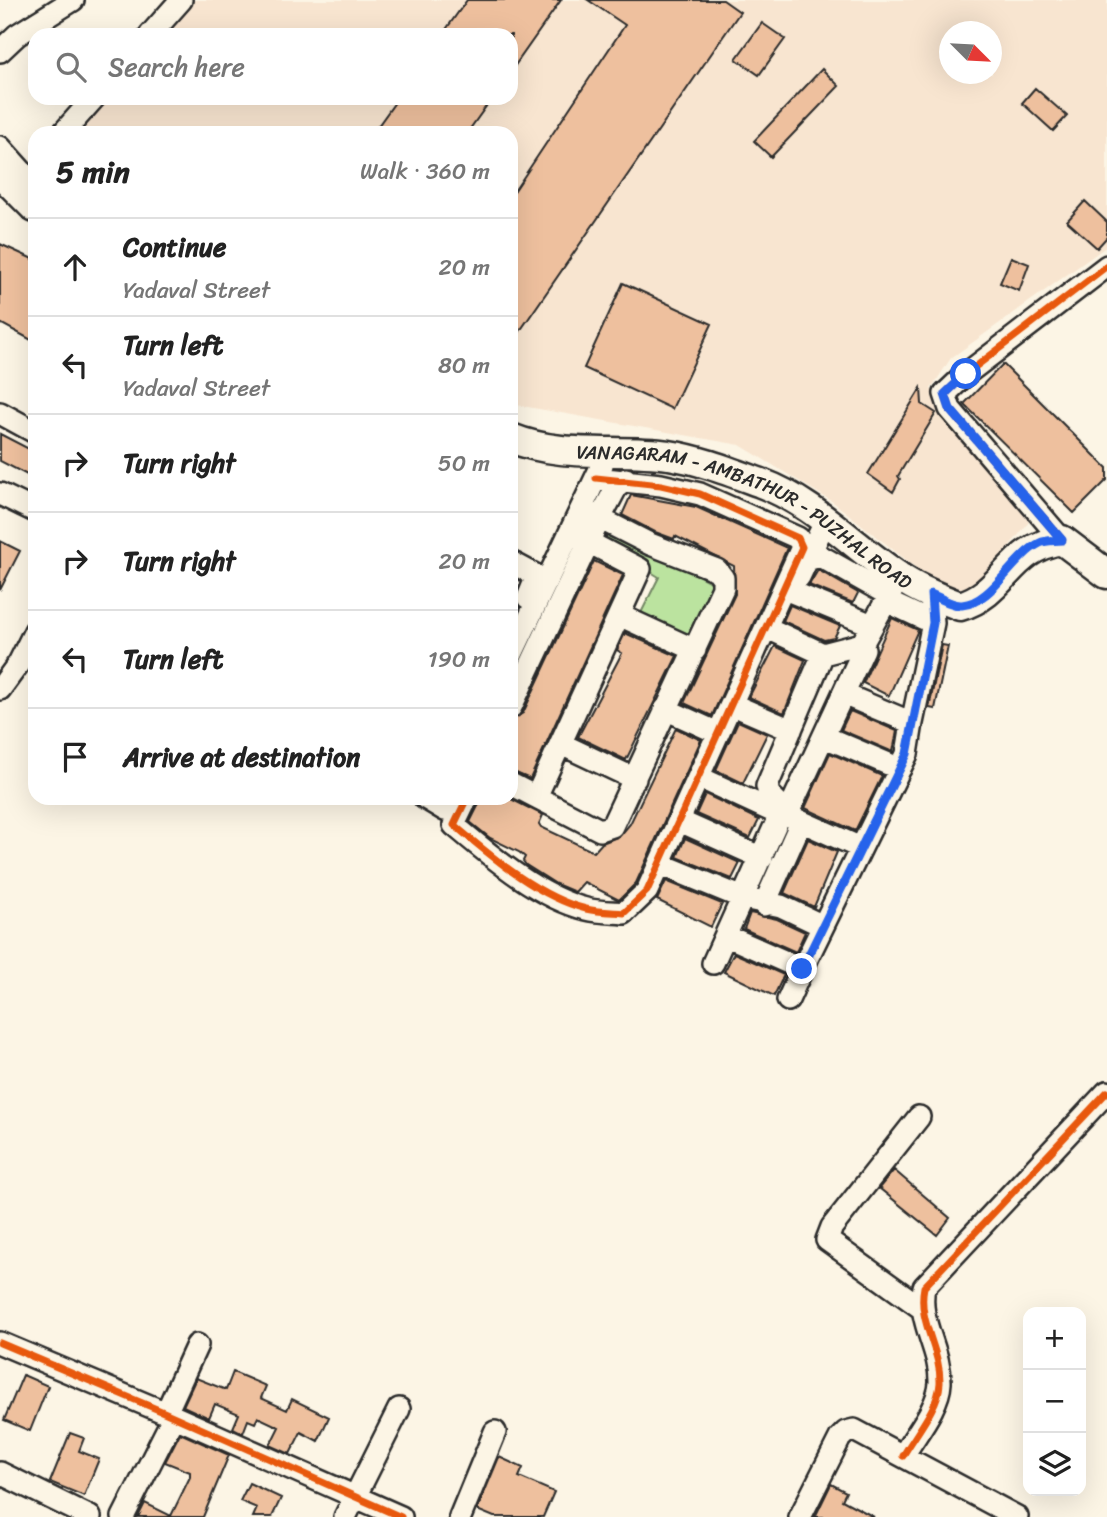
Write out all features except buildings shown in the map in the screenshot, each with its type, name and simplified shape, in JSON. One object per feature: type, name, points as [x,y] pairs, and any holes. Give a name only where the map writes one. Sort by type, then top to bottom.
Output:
[{"type":"main road","points":[[18,175],[28,194]]},
{"type":"main road","name":"VANAGARAM - AMBATHUR - PUZHAL ROAD","points":[[518,441],[611,469],[669,455],[715,466],[766,485],[825,522],[892,591],[931,594],[960,606],[981,598],[1041,542],[1062,540]]},
{"type":"main road","points":[[1062,540],[1107,574]]},
{"type":"street","points":[[28,28],[73,0]]},
{"type":"street","points":[[156,28],[181,0]]},
{"type":"street","points":[[0,51],[28,28]]},
{"type":"street","points":[[69,126],[88,105]]},
{"type":"street","points":[[0,146],[18,175]]},
{"type":"street","points":[[1062,540],[950,409],[945,394],[966,374],[1107,266]]},
{"type":"street","points":[[0,413],[28,428]]},
{"type":"street","points":[[590,514],[616,488],[611,469]]},
{"type":"street","points":[[518,690],[579,538],[611,469]]},
{"type":"street","points":[[464,805],[454,825],[548,895],[587,909],[624,913],[647,891],[718,733],[801,543],[798,538],[701,494],[611,469]]},
{"type":"street","points":[[0,494],[28,508]]},
{"type":"street","points":[[518,788],[600,830],[606,830],[616,819],[723,588],[720,573],[590,514]]},
{"type":"street","points":[[648,902],[825,522]]},
{"type":"street","points":[[537,797],[640,569],[579,538]]},
{"type":"street","points":[[520,629],[579,538]]},
{"type":"street","points":[[807,560],[820,556],[892,591],[933,623]]},
{"type":"street","points":[[518,566],[537,576],[520,629]]},
{"type":"street","points":[[791,818],[787,816],[864,649],[867,635],[892,591]]},
{"type":"street","points":[[792,592],[867,635]]},
{"type":"street","points":[[788,1000],[907,754],[933,623],[931,594]]},
{"type":"street","points":[[619,615],[695,650]]},
{"type":"street","points":[[774,631],[823,654]]},
{"type":"street","points":[[791,818],[782,805],[768,794],[767,786],[823,654],[867,635]]},
{"type":"street","points":[[0,689],[27,668]]},
{"type":"street","points":[[843,694],[912,723]]},
{"type":"street","points":[[738,707],[791,730]]},
{"type":"street","points":[[665,709],[718,733]]},
{"type":"street","points":[[825,737],[900,768]]},
{"type":"street","points":[[561,744],[635,779]]},
{"type":"street","points":[[705,779],[861,848]]},
{"type":"street","points":[[713,963],[762,858],[791,818]]},
{"type":"street","points":[[764,905],[791,818]]},
{"type":"street","points":[[684,823],[762,858]]},
{"type":"street","points":[[665,866],[743,898],[764,905],[781,906],[823,926]]},
{"type":"street","points":[[727,936],[802,969]]},
{"type":"street","points":[[902,1456],[935,1401],[940,1384],[936,1356],[920,1307],[924,1287],[1107,1092]]},
{"type":"street","points":[[919,1117],[832,1227],[827,1240],[920,1307]]},
{"type":"street","points":[[0,1343],[170,1414],[401,1517]]},
{"type":"street","points":[[123,1517],[170,1414],[197,1345]]},
{"type":"street","points":[[345,1517],[399,1409]]},
{"type":"street","points":[[800,1517],[846,1432],[854,1430],[1017,1517]]},
{"type":"street","points":[[460,1517],[495,1432]]},
{"type":"street","points":[[0,1473],[90,1517]]},
{"type":"shaded area","points":[[189,0],[1107,0],[1107,246],[951,358],[931,389],[1029,522],[974,589],[939,586],[833,502],[740,445],[518,405],[518,126],[81,126],[99,105],[518,105],[518,28],[165,28]]},
{"type":"green space","points":[[605,525],[718,586],[696,641],[641,613],[659,577],[597,539]]},
{"type":"cycle path","points":[[1062,540],[950,409],[945,394],[966,374],[1107,266]]},
{"type":"cycle path","points":[[464,805],[454,825],[533,886],[568,903],[591,910],[624,913],[647,891],[802,547],[798,538],[700,494],[661,485],[596,478]]},
{"type":"cycle path","points":[[903,1456],[931,1411],[939,1392],[937,1359],[924,1312],[924,1287],[1107,1092]]},
{"type":"cycle path","points":[[0,1343],[401,1517]]},
{"type":"route","points":[[802,969],[907,754],[933,623],[931,594],[960,606],[969,603],[981,598],[1041,542],[1062,540],[950,409],[945,394],[950,386],[966,374]]}]
